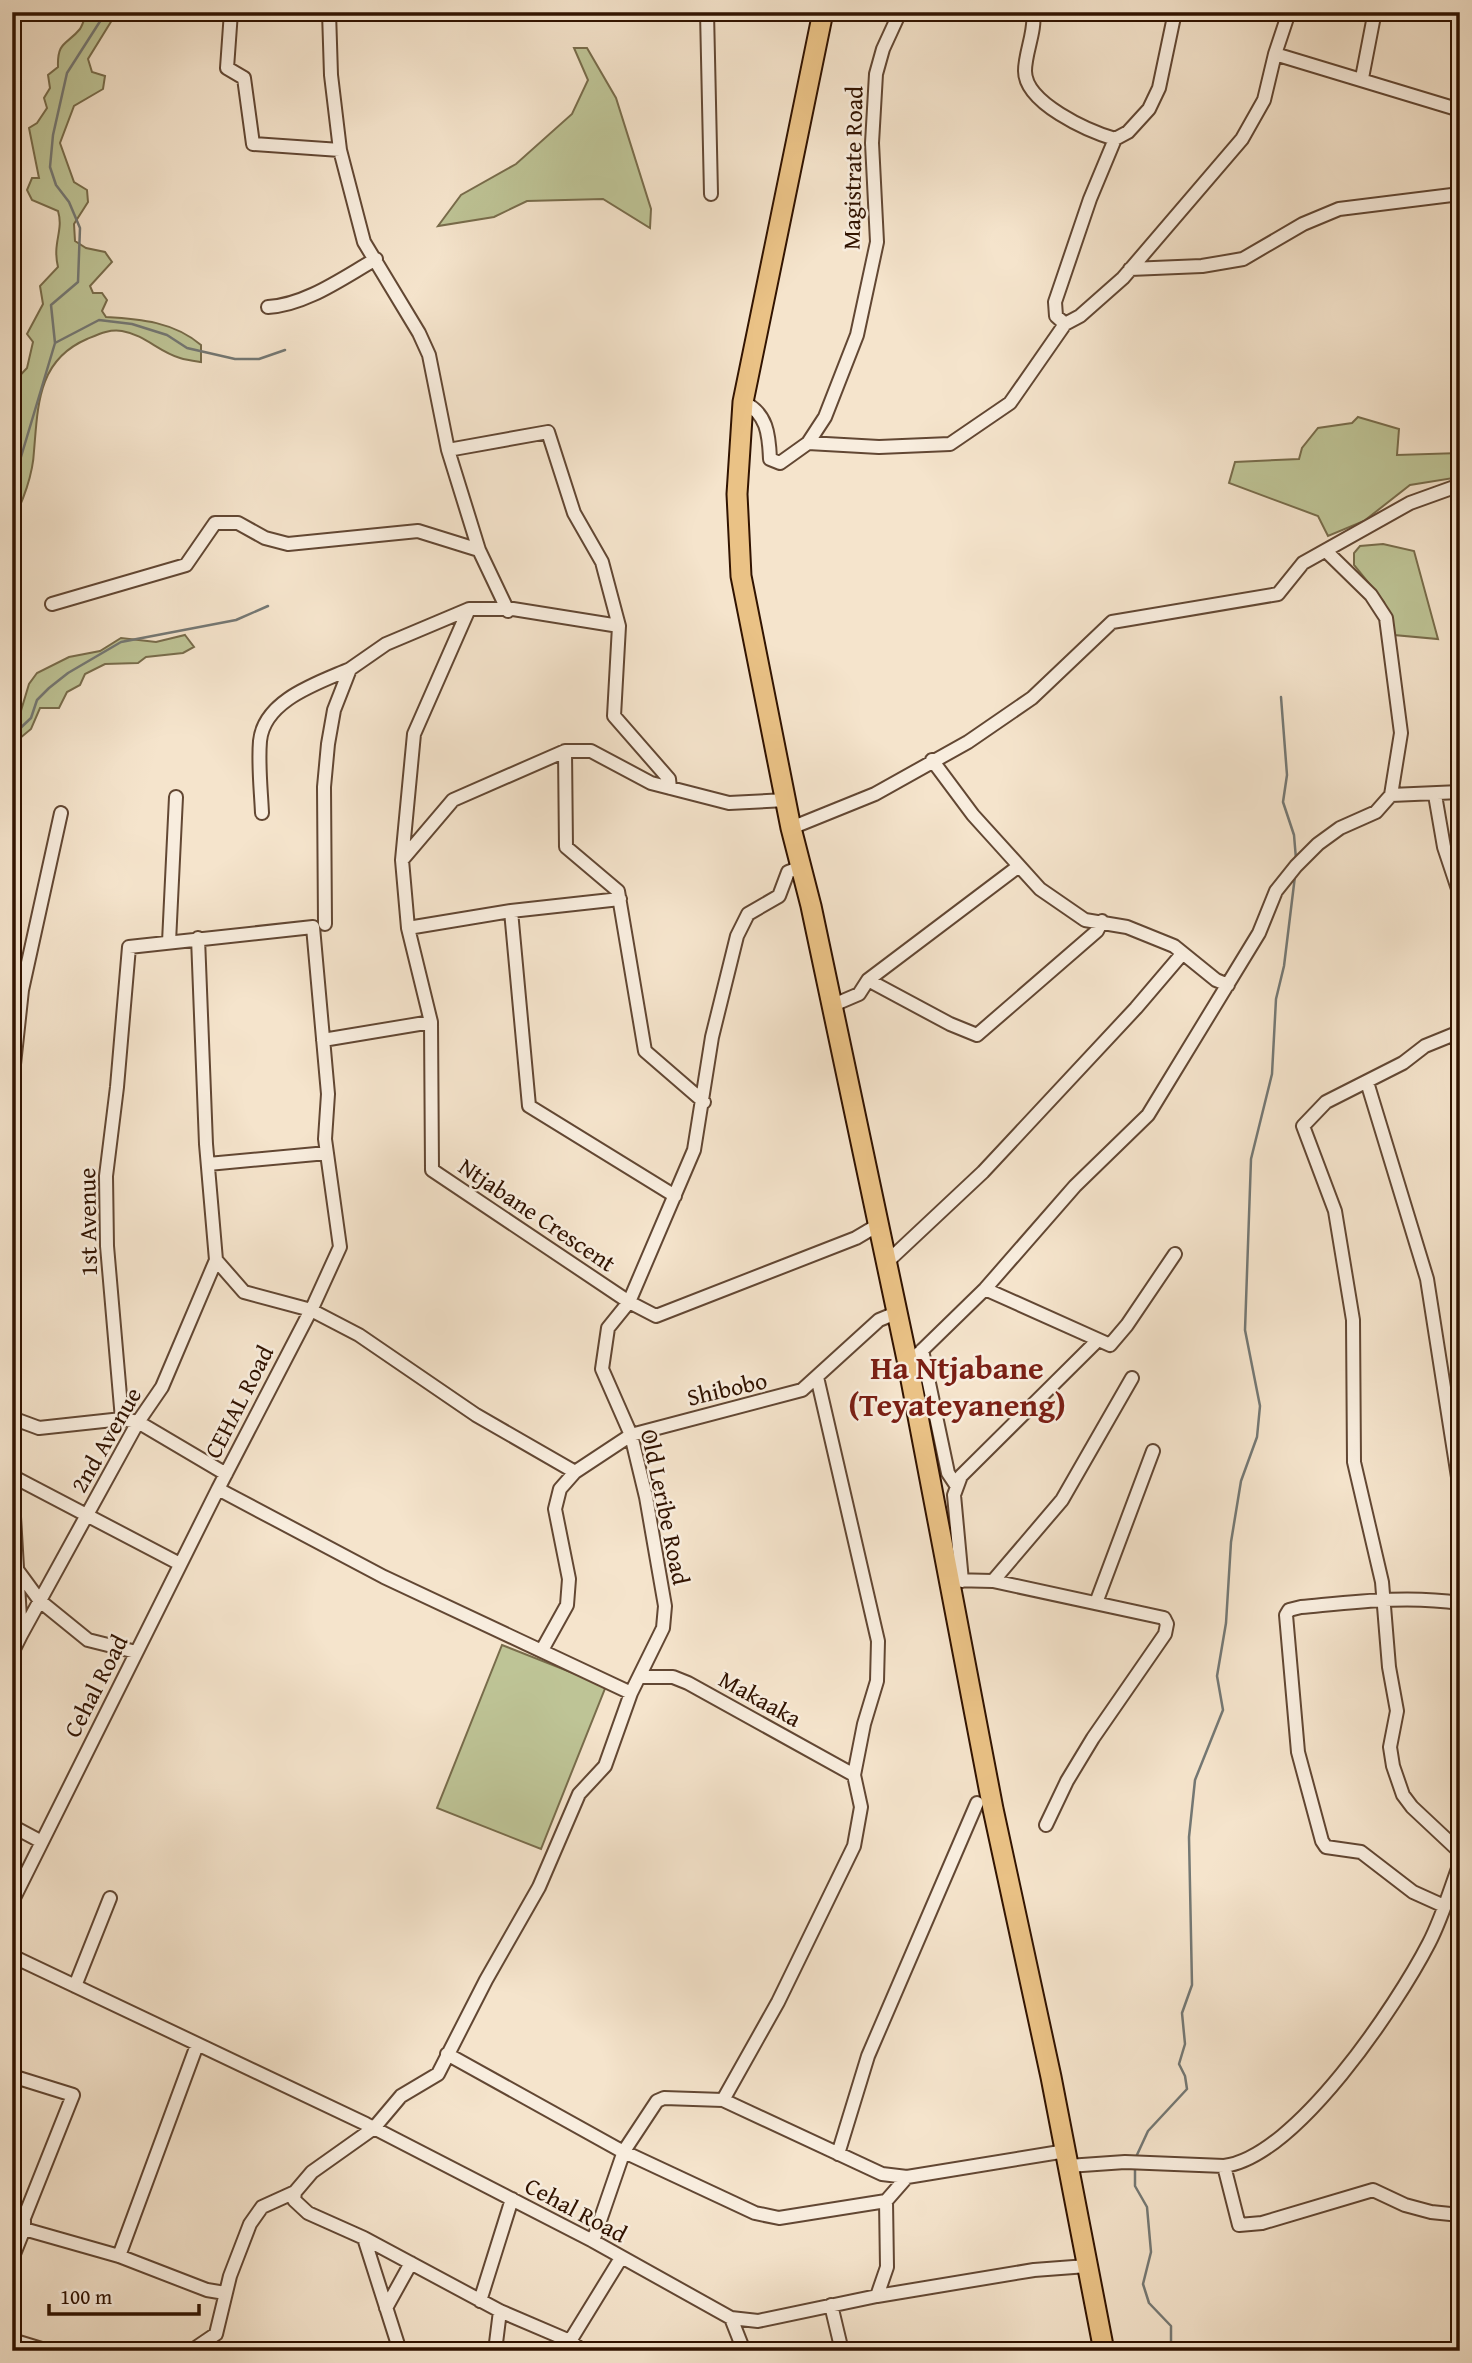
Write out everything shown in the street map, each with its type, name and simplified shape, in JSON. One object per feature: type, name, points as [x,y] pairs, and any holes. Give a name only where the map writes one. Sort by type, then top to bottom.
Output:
[{"type":"main road","points":[[822,12],[743,402],[738,440],[737,494],[741,576],[791,828],[956,1580],[993,1809],[1067,2159],[1104,2351]]},
{"type":"street","points":[[231,12],[227,68],[244,78],[253,144],[340,150]]},
{"type":"street","points":[[329,12],[331,75],[340,150],[364,242],[429,355],[448,450],[479,550],[508,611]]},
{"type":"street","points":[[707,12],[711,194]]},
{"type":"street","name":"Magistrate Road","points":[[808,443],[825,417],[857,335],[877,242],[872,144],[876,74],[883,49],[900,12]]},
{"type":"street","points":[[1033,12],[1024,73],[1031,93],[1045,105],[1115,139]]},
{"type":"street","points":[[1065,324],[1056,316],[1055,302],[1090,199],[1115,139],[1128,132],[1149,110],[1159,88],[1175,12]]},
{"type":"street","points":[[743,402],[755,408],[765,420],[770,459],[780,463],[808,443],[879,447],[950,444],[1010,403],[1065,324],[1080,316],[1130,269],[1242,139],[1264,100],[1289,12]]},
{"type":"street","points":[[1362,78],[1374,16],[1371,12]]},
{"type":"street","points":[[1275,54],[1362,78],[1460,110]]},
{"type":"street","points":[[1130,269],[1202,265],[1243,259],[1303,224],[1339,209],[1460,194]]},
{"type":"street","points":[[268,307],[280,306],[318,291],[376,259]]},
{"type":"street","points":[[448,450],[548,432],[575,513],[602,562],[619,626],[614,716],[669,779],[670,788]]},
{"type":"street","points":[[791,828],[875,794],[968,742],[1031,698],[1112,622],[1278,594],[1303,563],[1410,503],[1460,485]]},
{"type":"street","points":[[52,604],[186,565],[215,523],[237,523],[265,538],[288,544],[418,531],[479,550]]},
{"type":"street","points":[[908,1364],[985,1289],[1074,1186],[1148,1115],[1259,933],[1276,891],[1296,866],[1318,844],[1340,828],[1376,812],[1391,795],[1401,733],[1386,618],[1371,595],[1326,551]]},
{"type":"street","points":[[262,813],[260,739],[271,715],[296,693],[350,669],[386,644],[469,610],[513,609],[619,626]]},
{"type":"street","name":"Ntjabane Crescent","points":[[469,610],[414,734],[402,860],[408,928],[431,1022],[432,1170],[629,1302],[656,1316],[856,1238],[878,1225]]},
{"type":"street","name":"CEHAL Road","points":[[350,669],[334,710],[328,744],[319,926],[323,1040],[328,1094],[327,1153],[340,1247],[311,1310],[218,1489],[384,1577],[631,1693]]},
{"type":"street","points":[[402,860],[453,800],[565,751],[592,751],[651,783],[729,803],[786,800]]},
{"type":"street","points":[[565,751],[566,847],[606,878],[618,891],[645,1051],[704,1102]]},
{"type":"street","points":[[932,760],[972,815],[1040,889],[1085,920],[1102,921],[1156,937],[1216,980],[1228,985]]},
{"type":"street","points":[[1391,795],[1460,792]]},
{"type":"street","points":[[1434,795],[1444,847],[1460,895]]},
{"type":"street","points":[[169,942],[176,797]]},
{"type":"street","points":[[12,1083],[22,990],[61,813]]},
{"type":"street","points":[[831,1006],[859,994],[867,980],[1019,866]]},
{"type":"street","name":"Old Leribe Road","points":[[295,2192],[318,2166],[374,2128],[401,2096],[439,2074],[447,2054],[539,1887],[579,1794],[605,1766],[631,1693],[666,1619],[658,1557],[631,1435],[602,1369],[608,1328],[629,1302],[694,1150],[704,1102],[712,1037],[737,936],[748,914],[779,896],[788,872],[801,867]]},
{"type":"street","points":[[408,928],[510,911],[620,899]]},
{"type":"street","points":[[510,911],[529,1106],[675,1196]]},
{"type":"street","points":[[867,980],[950,1024],[977,1035],[1097,931],[1102,921]]},
{"type":"street","name":"1st Avenue","points":[[122,1419],[107,1246],[106,1175],[117,1087],[129,947],[319,926]]},
{"type":"street","name":"2nd Avenue","points":[[12,1653],[138,1422],[162,1387],[216,1260],[208,1164],[198,938]]},
{"type":"street","points":[[886,1263],[983,1172],[1144,999],[1182,954]]},
{"type":"street","points":[[323,1040],[431,1022]]},
{"type":"street","points":[[1460,1049],[1458,1031],[1425,1046],[1403,1063],[1326,1102],[1303,1126],[1327,1187],[1340,1238],[1355,1347],[1354,1462],[1384,1599],[1397,1711],[1390,1747],[1393,1766],[1408,1801],[1460,1852]]},
{"type":"street","points":[[1367,1082],[1427,1279],[1460,1490]]},
{"type":"street","points":[[208,1164],[327,1153]]},
{"type":"street","points":[[985,1289],[1110,1345],[1175,1254]]},
{"type":"street","points":[[216,1260],[244,1292],[311,1310],[359,1335],[476,1415],[575,1472]]},
{"type":"street","name":"Shibobo","points":[[542,1650],[567,1605],[569,1579],[555,1509],[560,1489],[575,1472],[631,1435],[739,1405],[790,1396],[802,1390],[879,1320],[896,1313]]},
{"type":"street","points":[[1046,1825],[1074,1770],[1166,1630],[1164,1618],[993,1581],[956,1580],[954,1495],[956,1485],[968,1468],[1097,1341]]},
{"type":"street","points":[[922,1350],[948,1473],[956,1485]]},
{"type":"street","points":[[723,2100],[778,2002],[854,1846],[861,1807],[854,1775],[864,1724],[877,1681],[878,1641],[817,1377]]},
{"type":"street","points":[[993,1581],[1062,1500],[1132,1378]]},
{"type":"street","points":[[12,1418],[38,1428],[122,1419],[138,1422],[226,1474]]},
{"type":"street","points":[[1096,1603],[1153,1451]]},
{"type":"street","points":[[12,1476],[180,1564]]},
{"type":"street","points":[[12,1483],[21,1635]]},
{"type":"street","name":"Cehal Road","points":[[12,1902],[40,1841],[218,1489]]},
{"type":"street","points":[[18,1570],[40,1601],[88,1640],[136,1651]]},
{"type":"street","points":[[1444,1906],[1413,1892],[1361,1852],[1326,1847],[1298,1752],[1286,1615],[1289,1610],[1301,1607],[1384,1599],[1425,1598],[1460,1603]]},
{"type":"street","name":"Makaaka","points":[[640,1676],[673,1677],[688,1683],[854,1775]]},
{"type":"street","points":[[838,2154],[869,2056],[977,1803]]},
{"type":"street","points":[[12,1826],[40,1841]]},
{"type":"street","points":[[593,2241],[624,2151],[657,2101],[664,2098],[723,2100],[882,2174],[906,2177],[1067,2159],[1224,2166],[1251,2159],[1275,2142],[1350,2063],[1399,1997],[1430,1941],[1460,1863]]},
{"type":"street","points":[[75,1986],[110,1898]]},
{"type":"street","name":"Cehal Road","points":[[12,1956],[374,2128],[593,2241],[732,2318],[758,2321],[877,2296],[1034,2270],[1087,2266]]},
{"type":"street","points":[[119,2256],[197,2045]]},
{"type":"street","points":[[447,2054],[624,2151],[765,2216],[779,2218],[886,2201]]},
{"type":"street","points":[[12,2076],[73,2095],[24,2218],[24,2229],[12,2259]]},
{"type":"street","points":[[1224,2166],[1239,2225],[1262,2223],[1373,2190],[1405,2205],[1431,2213],[1460,2215]]},
{"type":"street","points":[[877,2296],[887,2267],[886,2201],[906,2177]]},
{"type":"street","points":[[295,2192],[294,2200],[297,2206],[500,2311],[570,2341],[583,2351]]},
{"type":"street","points":[[191,2351],[216,2334],[225,2293],[250,2224],[262,2207],[295,2192]]},
{"type":"street","points":[[480,2301],[512,2199]]},
{"type":"street","points":[[24,2229],[119,2256],[207,2290],[225,2293]]},
{"type":"street","points":[[363,2238],[400,2351]]},
{"type":"street","points":[[570,2341],[621,2258]]},
{"type":"street","points":[[386,2308],[411,2263]]},
{"type":"street","points":[[831,2305],[842,2351]]},
{"type":"street","points":[[495,2351],[500,2311]]},
{"type":"street","points":[[732,2318],[744,2351]]},
{"type":"street","points":[[12,2340],[48,2351]]},
{"type":"green space","points":[[87,12],[117,12],[88,59],[92,72],[105,76],[103,89],[74,106],[60,143],[74,182],[87,190],[88,202],[74,224],[75,241],[86,248],[105,252],[112,262],[90,286],[93,293],[102,293],[107,300],[102,311],[106,317],[144,321],[180,331],[201,345],[201,362],[172,355],[138,336],[122,331],[100,334],[71,348],[50,371],[44,385],[37,417],[32,469],[24,497],[12,522],[12,384],[27,368],[33,342],[27,334],[43,304],[40,286],[58,267],[56,251],[60,225],[58,211],[32,200],[27,190],[32,178],[39,178],[29,128],[37,123],[47,108],[44,98],[50,88],[48,75],[58,67],[61,48],[80,29]]},
{"type":"green space","points":[[574,48],[587,48],[616,98],[651,209],[650,228],[603,199],[527,201],[494,217],[438,226],[461,195],[516,164],[572,114],[588,80]]},
{"type":"green space","points":[[1358,417],[1399,429],[1397,455],[1460,453],[1460,477],[1410,485],[1364,521],[1328,536],[1318,516],[1229,483],[1235,462],[1299,459],[1302,448],[1318,428],[1352,423]]},
{"type":"green space","points":[[1383,544],[1414,551],[1438,639],[1394,635],[1384,602],[1354,565],[1354,553],[1360,546]]},
{"type":"green space","points":[[185,635],[194,647],[183,653],[146,657],[138,663],[105,664],[85,674],[80,685],[67,692],[59,708],[40,708],[31,729],[13,744],[12,756],[12,728],[17,724],[29,684],[37,673],[69,657],[100,651],[121,638],[156,642]]},
{"type":"green space","points":[[502,1645],[606,1686],[541,1849],[437,1808]]},
{"type":"waterway","points":[[12,487],[55,343],[51,305],[78,282],[80,228],[69,202],[56,185],[50,167],[53,135],[67,73],[106,12]]},
{"type":"waterway","points":[[55,343],[99,320],[132,324],[167,335],[187,348],[235,359],[259,359],[285,350]]},
{"type":"waterway","points":[[12,736],[31,718],[37,700],[49,688],[68,673],[121,642],[236,620],[268,606]]},
{"type":"waterway","points":[[1281,697],[1287,775],[1283,802],[1294,835],[1296,859]]},
{"type":"waterway","points":[[1136,2157],[1148,2131],[1187,2089],[1179,2064],[1185,2044],[1182,2013],[1192,1985],[1189,1837],[1195,1780],[1223,1710],[1217,1676],[1226,1623],[1231,1542],[1241,1481],[1257,1437],[1260,1406],[1245,1330],[1251,1159],[1272,1074],[1276,999],[1284,966],[1295,876]]},
{"type":"waterway","points":[[1135,2170],[1135,2186],[1147,2207],[1151,2252],[1143,2284],[1149,2303],[1171,2326],[1171,2351]]},
{"type":"district","name":"Ha Ntjabane (Teyateyaneng)","points":[[957,1386]]}]
